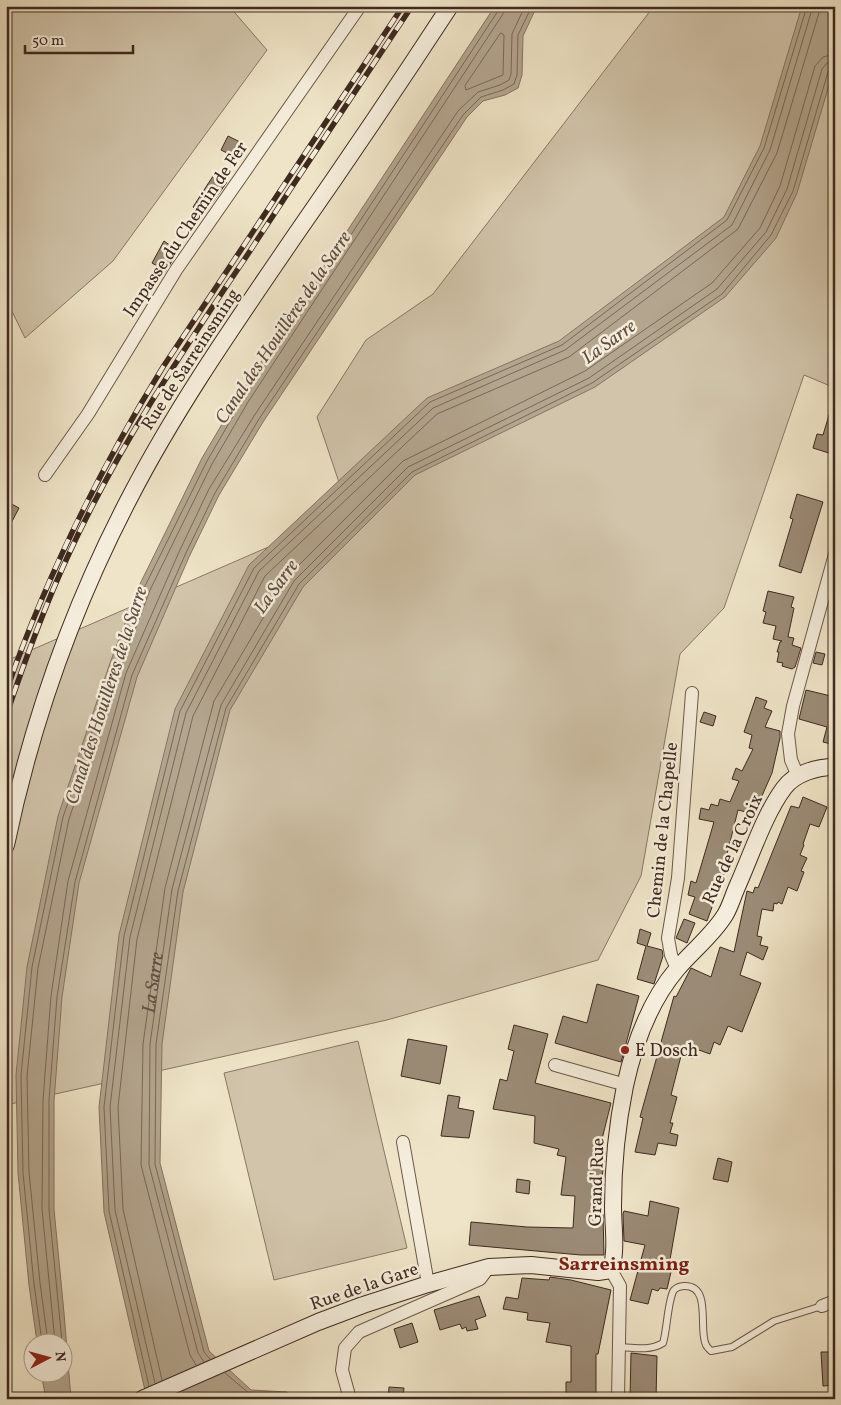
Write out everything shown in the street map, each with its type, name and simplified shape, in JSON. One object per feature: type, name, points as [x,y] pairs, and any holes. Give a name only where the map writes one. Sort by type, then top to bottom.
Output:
[{"type":"street","name":"Impasse du Chemin de Fer","points":[[45,475],[88,414],[176,270],[360,6]]},
{"type":"street","name":"Rue de Sarreinsming","points":[[6,845],[25,766],[54,672],[87,587],[129,497],[215,353],[352,154],[450,6]]},
{"type":"street","points":[[798,776],[791,760],[788,734],[793,706],[835,554]]},
{"type":"street","name":"Chemin de la Chapelle","points":[[678,969],[671,955],[668,938],[678,878],[692,693]]},
{"type":"street","name":"Rue de la Croix","points":[[678,969],[706,940],[725,914],[770,811],[785,787],[798,776],[823,767],[835,768]]},
{"type":"street","name":"Grand' Rue","points":[[618,1399],[620,1286],[611,1270],[614,1259],[613,1205],[618,1129],[626,1085],[640,1034],[660,993],[678,969]]},
{"type":"street","points":[[555,1066],[626,1085]]},
{"type":"street","points":[[403,1142],[428,1284]]},
{"type":"street","name":"Rue de la Gare","points":[[142,1399],[318,1322],[428,1284],[489,1267],[531,1265],[598,1272],[611,1270]]},
{"type":"street","points":[[350,1399],[342,1370],[345,1348],[360,1332],[480,1278],[489,1267]]},
{"type":"street","points":[[822,1306],[835,1301]]},
{"type":"lane","points":[[620,1347],[648,1348],[663,1343],[671,1298],[674,1290],[680,1286],[690,1286],[697,1290],[702,1300],[705,1344],[711,1351],[732,1347],[774,1321],[822,1306]]},
{"type":"shaded area","points":[[6,6],[229,6],[267,50],[113,261],[25,338],[6,299]]},
{"type":"shaded area","points":[[654,6],[835,6],[835,388],[804,375],[724,608],[680,654],[641,876],[598,960],[387,1020],[6,1105],[6,661],[349,512],[317,417],[366,340],[433,294]]},
{"type":"shaded area","points":[[358,1041],[407,1248],[274,1280],[224,1073]]},
{"type":"water","name":"Canal des Houillères de la Sarre","points":[[495,6],[537,6],[523,36],[522,75],[518,88],[505,95],[483,101],[467,117],[263,422],[219,495],[189,557],[137,677],[79,883],[62,997],[54,1101],[54,1209],[66,1332],[36,1332],[18,1173],[16,1075],[27,967],[58,816],[110,663],[139,586],[202,458],[238,397]]},
{"type":"water","name":"La Sarre","points":[[802,6],[835,6],[835,65],[797,193],[776,238],[725,297],[595,387],[415,475],[303,587],[230,710],[183,892],[162,1044],[160,1163],[209,1351],[251,1390],[287,1392],[292,1399],[147,1399],[104,1212],[99,1107],[119,935],[175,709],[249,565],[427,398],[559,341],[724,217],[760,146]]},
{"type":"water","points":[[43,1382],[70,1382],[71,1399],[46,1399]]},
{"type":"building","points":[[228,136],[244,144],[237,158],[221,150]]},
{"type":"building","points":[[215,173],[227,182],[204,215],[193,207]]},
{"type":"building","points":[[164,241],[178,251],[166,271],[152,263]]},
{"type":"building","points":[[832,405],[835,405],[835,455],[813,448],[817,434],[823,435]]},
{"type":"building","points":[[797,494],[823,502],[801,573],[779,566],[793,519],[790,518]]},
{"type":"building","points":[[6,501],[19,508],[6,533]]},
{"type":"building","points":[[768,591],[794,597],[791,607],[794,608],[788,637],[794,638],[792,645],[801,648],[795,667],[792,669],[782,666],[783,663],[777,662],[779,652],[777,652],[782,641],[773,639],[776,626],[763,623],[766,612],[763,611]]},
{"type":"building","points":[[816,652],[825,654],[822,665],[813,663]]},
{"type":"building","points":[[806,690],[835,697],[832,706],[835,707],[835,745],[823,742],[827,727],[799,719]]},
{"type":"building","points":[[756,697],[767,701],[764,708],[772,711],[765,727],[780,731],[780,738],[772,773],[754,814],[738,810],[725,862],[728,863],[707,921],[689,914],[695,897],[688,895],[691,881],[696,883],[714,822],[699,819],[701,808],[709,810],[711,804],[718,806],[720,799],[730,802],[739,781],[732,779],[736,768],[742,771],[753,749],[749,748],[752,735],[744,732]]},
{"type":"building","points":[[704,712],[716,716],[713,726],[700,722]]},
{"type":"building","points":[[803,797],[827,807],[819,827],[810,824],[800,855],[807,858],[801,871],[804,872],[797,891],[788,887],[782,904],[774,903],[773,911],[762,909],[757,936],[762,937],[760,945],[768,947],[763,960],[747,952],[740,975],[761,983],[742,1032],[728,1026],[720,1045],[714,1042],[710,1054],[696,1049],[693,1058],[681,1056],[671,1095],[677,1097],[670,1123],[673,1123],[670,1133],[678,1135],[676,1146],[658,1143],[655,1155],[635,1152],[643,1118],[640,1117],[674,996],[676,997],[691,968],[711,977],[720,947],[734,952],[747,891],[753,893],[755,887],[758,888],[791,806],[799,808]]},
{"type":"building","points":[[684,919],[695,923],[687,943],[676,938]]},
{"type":"building","points":[[640,929],[651,933],[647,946],[662,950],[663,956],[654,984],[637,979],[646,946],[637,943]]},
{"type":"building","points":[[597,984],[639,996],[621,1062],[555,1043],[563,1016],[587,1023]]},
{"type":"building","points":[[514,1025],[548,1034],[535,1083],[611,1103],[599,1151],[605,1152],[598,1214],[603,1214],[604,1255],[581,1255],[469,1245],[471,1222],[527,1227],[573,1228],[575,1196],[561,1195],[566,1157],[557,1155],[559,1149],[534,1143],[535,1116],[493,1109],[500,1079],[507,1081],[514,1051],[508,1049]]},
{"type":"building","points":[[408,1039],[447,1046],[440,1084],[401,1076]]},
{"type":"building","points":[[448,1095],[460,1097],[458,1108],[474,1111],[469,1138],[441,1136]]},
{"type":"building","points":[[718,1158],[732,1162],[728,1182],[713,1179]]},
{"type":"building","points":[[517,1179],[530,1181],[529,1194],[516,1192]]},
{"type":"building","points":[[650,1201],[679,1208],[668,1271],[671,1272],[667,1289],[660,1288],[658,1291],[652,1289],[648,1304],[630,1300],[645,1245],[624,1241],[623,1214],[624,1211],[648,1216]]},
{"type":"building","points":[[550,1277],[611,1290],[598,1354],[596,1354],[596,1399],[566,1399],[566,1382],[571,1382],[571,1346],[546,1342],[550,1323],[527,1320],[528,1313],[503,1309],[506,1297],[518,1299],[522,1278],[549,1280]]},
{"type":"building","points":[[479,1296],[486,1316],[475,1320],[478,1329],[467,1331],[466,1327],[462,1329],[460,1324],[440,1330],[434,1310]]},
{"type":"building","points":[[412,1323],[418,1342],[400,1348],[394,1329]]},
{"type":"building","points":[[821,1352],[835,1352],[835,1385],[823,1386]]},
{"type":"building","points":[[631,1353],[657,1356],[656,1399],[630,1399]]},
{"type":"building","points":[[389,1387],[404,1388],[403,1399],[388,1399]]},
{"type":"railway","points":[[6,692],[38,607],[56,566],[117,445],[163,367],[403,6]]},
{"type":"railway","points":[[6,716],[34,637],[58,578],[86,518],[128,440],[199,328],[412,6]]},
{"type":"place","name":"E Dosch","points":[[625,1050]]},
{"type":"district","name":"Sarreinsming","points":[[624,1263]]}]
